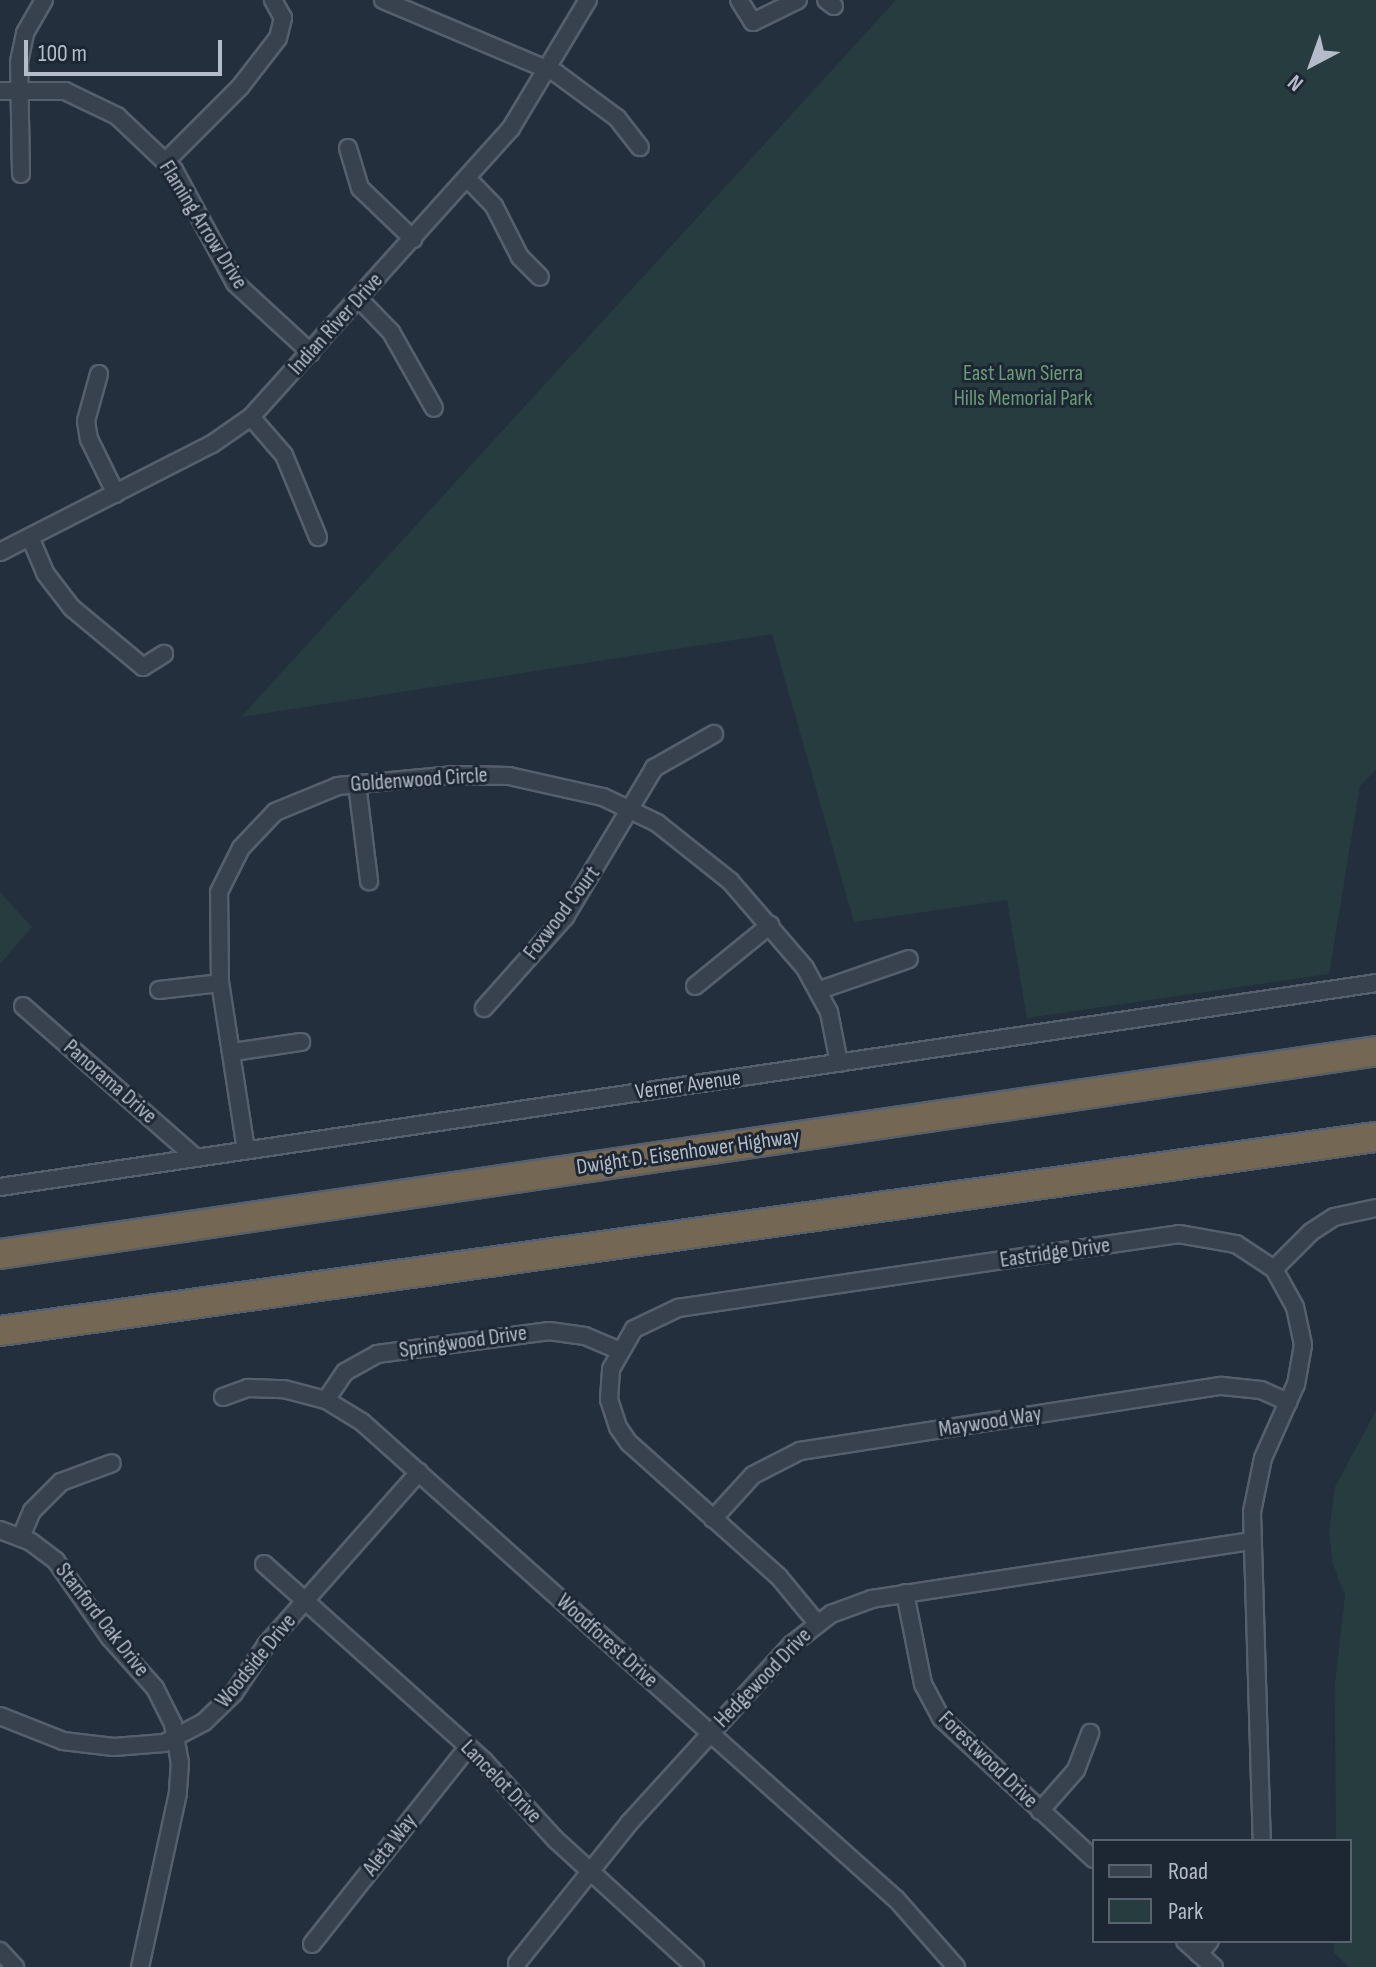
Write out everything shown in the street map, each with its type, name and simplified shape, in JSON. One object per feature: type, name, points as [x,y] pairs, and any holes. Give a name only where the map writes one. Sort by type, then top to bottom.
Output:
[{"type":"highway","name":"Dwight D. Eisenhower Highway","points":[[0,1254],[1376,1051]]},
{"type":"highway","points":[[0,1331],[1376,1137]]},
{"type":"street","points":[[21,174],[19,88],[25,33],[44,0]]},
{"type":"street","points":[[166,161],[240,87],[278,38],[283,18],[273,0]]},
{"type":"street","points":[[383,0],[549,68],[617,118],[640,147]]},
{"type":"street","name":"Indian River Drive","points":[[0,552],[116,494],[251,417],[511,128],[588,0]]},
{"type":"street","points":[[739,0],[753,22],[798,0]]},
{"type":"street","name":"Flaming Arrow Drive","points":[[0,91],[19,88],[65,91],[101,105],[166,161],[235,283],[311,353]]},
{"type":"street","points":[[348,148],[360,188],[413,239]]},
{"type":"street","points":[[467,178],[494,206],[520,257],[540,277]]},
{"type":"street","points":[[359,299],[391,332],[434,408]]},
{"type":"street","points":[[99,374],[86,421],[89,439],[116,494]]},
{"type":"street","points":[[251,417],[284,455],[318,537]]},
{"type":"street","points":[[30,537],[45,573],[72,608],[143,667],[164,654]]},
{"type":"street","name":"Foxwood Court","points":[[484,1008],[565,917],[654,768],[714,734]]},
{"type":"street","name":"Goldenwood Circle","points":[[246,1150],[220,983],[219,892],[241,848],[291,802],[319,790],[357,784],[509,776],[563,785],[628,809],[708,860],[770,925],[820,990],[833,1023],[839,1063]]},
{"type":"street","points":[[357,784],[369,881]]},
{"type":"street","points":[[695,986],[770,925]]},
{"type":"street","points":[[820,990],[909,959]]},
{"type":"street","points":[[159,990],[220,983]]},
{"type":"street","name":"Verner Avenue","points":[[0,1187],[1376,983]]},
{"type":"street","name":"Panorama Drive","points":[[23,1006],[196,1158]]},
{"type":"street","points":[[233,1052],[301,1042]]},
{"type":"street","points":[[1262,1839],[1251,1541],[1260,1471],[1301,1365],[1301,1326],[1274,1269],[1311,1232],[1334,1217],[1376,1208]]},
{"type":"street","name":"Eastridge Drive","points":[[817,1623],[779,1577],[713,1519],[618,1427],[608,1389],[618,1350],[642,1323],[678,1308],[1179,1234],[1227,1241],[1274,1269]]},
{"type":"street","name":"Springwood Drive","points":[[326,1400],[345,1372],[377,1354],[549,1331],[585,1336],[618,1350]]},
{"type":"street","name":"Maywood Way","points":[[713,1519],[753,1475],[800,1451],[1222,1386],[1261,1390],[1288,1402]]},
{"type":"street","name":"Woodforest Drive","points":[[223,1397],[248,1388],[273,1387],[326,1400],[362,1422],[897,1900],[956,1967]]},
{"type":"street","points":[[21,1537],[32,1511],[61,1482],[112,1463]]},
{"type":"street","name":"Woodside Drive","points":[[0,1716],[38,1733],[88,1745],[140,1747],[176,1737],[221,1709],[305,1600],[419,1472]]},
{"type":"street","name":"Stanford Oak Drive","points":[[0,1530],[21,1537],[48,1554],[70,1576],[110,1638],[155,1688],[176,1737]]},
{"type":"street","name":"Hedgewood Drive","points":[[517,1963],[591,1871],[711,1733],[817,1623],[861,1601],[1251,1541]]},
{"type":"street","name":"Lancelot Drive","points":[[264,1564],[468,1747],[591,1871],[695,1967]]},
{"type":"street","name":"Forestwood Drive","points":[[905,1593],[917,1665],[930,1701],[953,1732],[1092,1857]]},
{"type":"street","points":[[1040,1811],[1076,1770],[1090,1733]]},
{"type":"street","points":[[140,1967],[178,1793],[176,1737]]},
{"type":"street","name":"Aleta Way","points":[[312,1944],[468,1747]]},
{"type":"street","points":[[1205,1947],[1214,1967]]},
{"type":"street","points":[[0,1951],[15,1967]]},
{"type":"green space","name":"East Lawn Sierra Hills Memorial Park","points":[[896,0],[1376,0],[1376,770],[1360,786],[1329,974],[1027,1018],[1007,900],[854,922],[772,634],[241,717]]},
{"type":"green space","points":[[0,892],[32,927],[0,964]]},
{"type":"green space","points":[[1376,1411],[1376,1967],[1349,1967],[1334,1953],[1334,1943],[1352,1943],[1352,1839],[1336,1839],[1335,1684],[1345,1595],[1333,1565],[1329,1533],[1335,1487]]}]
